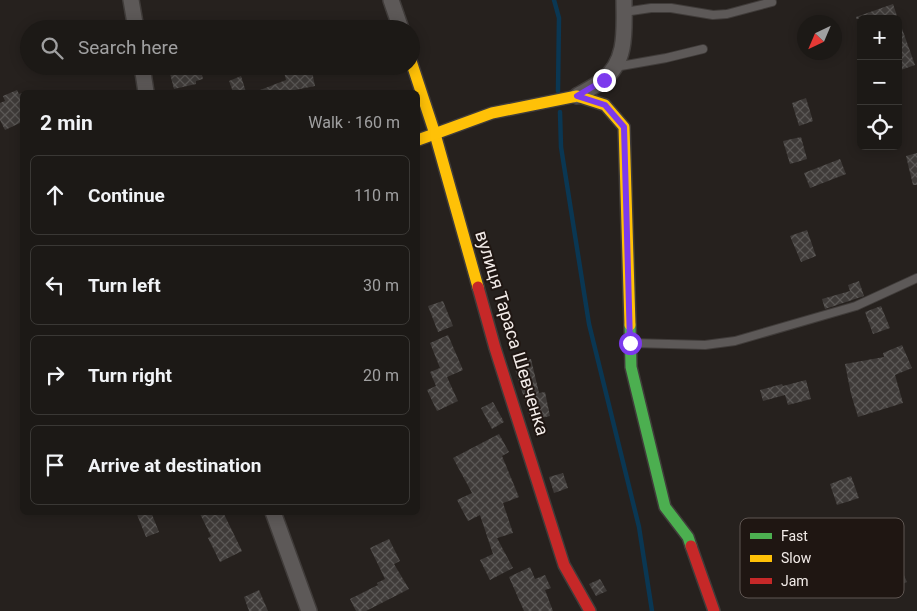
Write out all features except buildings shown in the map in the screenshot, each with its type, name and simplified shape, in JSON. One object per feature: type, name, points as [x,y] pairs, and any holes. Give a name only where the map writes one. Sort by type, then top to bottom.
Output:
[{"type":"street","points":[[131,0],[134,20]]},
{"type":"street","points":[[391,0],[398,20]]},
{"type":"street","points":[[420,139],[492,113],[577,96],[604,80],[621,54],[624,36],[624,6]]},
{"type":"street","points":[[143,75],[146,90]]},
{"type":"street","name":"вулиця Тараса Шевченка","points":[[416,75],[435,134],[495,348],[564,565],[590,611]]},
{"type":"street","points":[[577,96],[605,105],[624,127],[630,367],[664,507],[688,537],[714,611]]},
{"type":"street","points":[[274,515],[309,611]]},
{"type":"lane","points":[[624,6],[671,8],[713,15],[741,11],[772,2]]},
{"type":"lane","points":[[614,67],[666,58],[703,48]]},
{"type":"lane","points":[[630,343],[705,345],[735,341],[856,306],[917,278]]},
{"type":"waterway","points":[[554,0],[559,18],[558,91]]},
{"type":"waterway","points":[[560,112],[561,147],[589,324],[639,527],[652,611]]},
{"type":"traffic: fast","points":[[630,325],[631,367],[665,507],[688,537],[691,546]]},
{"type":"traffic: slow","points":[[416,75],[435,134],[478,287]]},
{"type":"traffic: slow","points":[[420,139],[492,113],[577,96],[605,105],[624,127],[630,325]]},
{"type":"traffic: jam","points":[[478,287],[495,348],[564,565],[590,611]]},
{"type":"traffic: jam","points":[[691,546],[714,611]]},
{"type":"route","points":[[604,80],[577,96],[605,105],[624,127],[630,343]]}]
